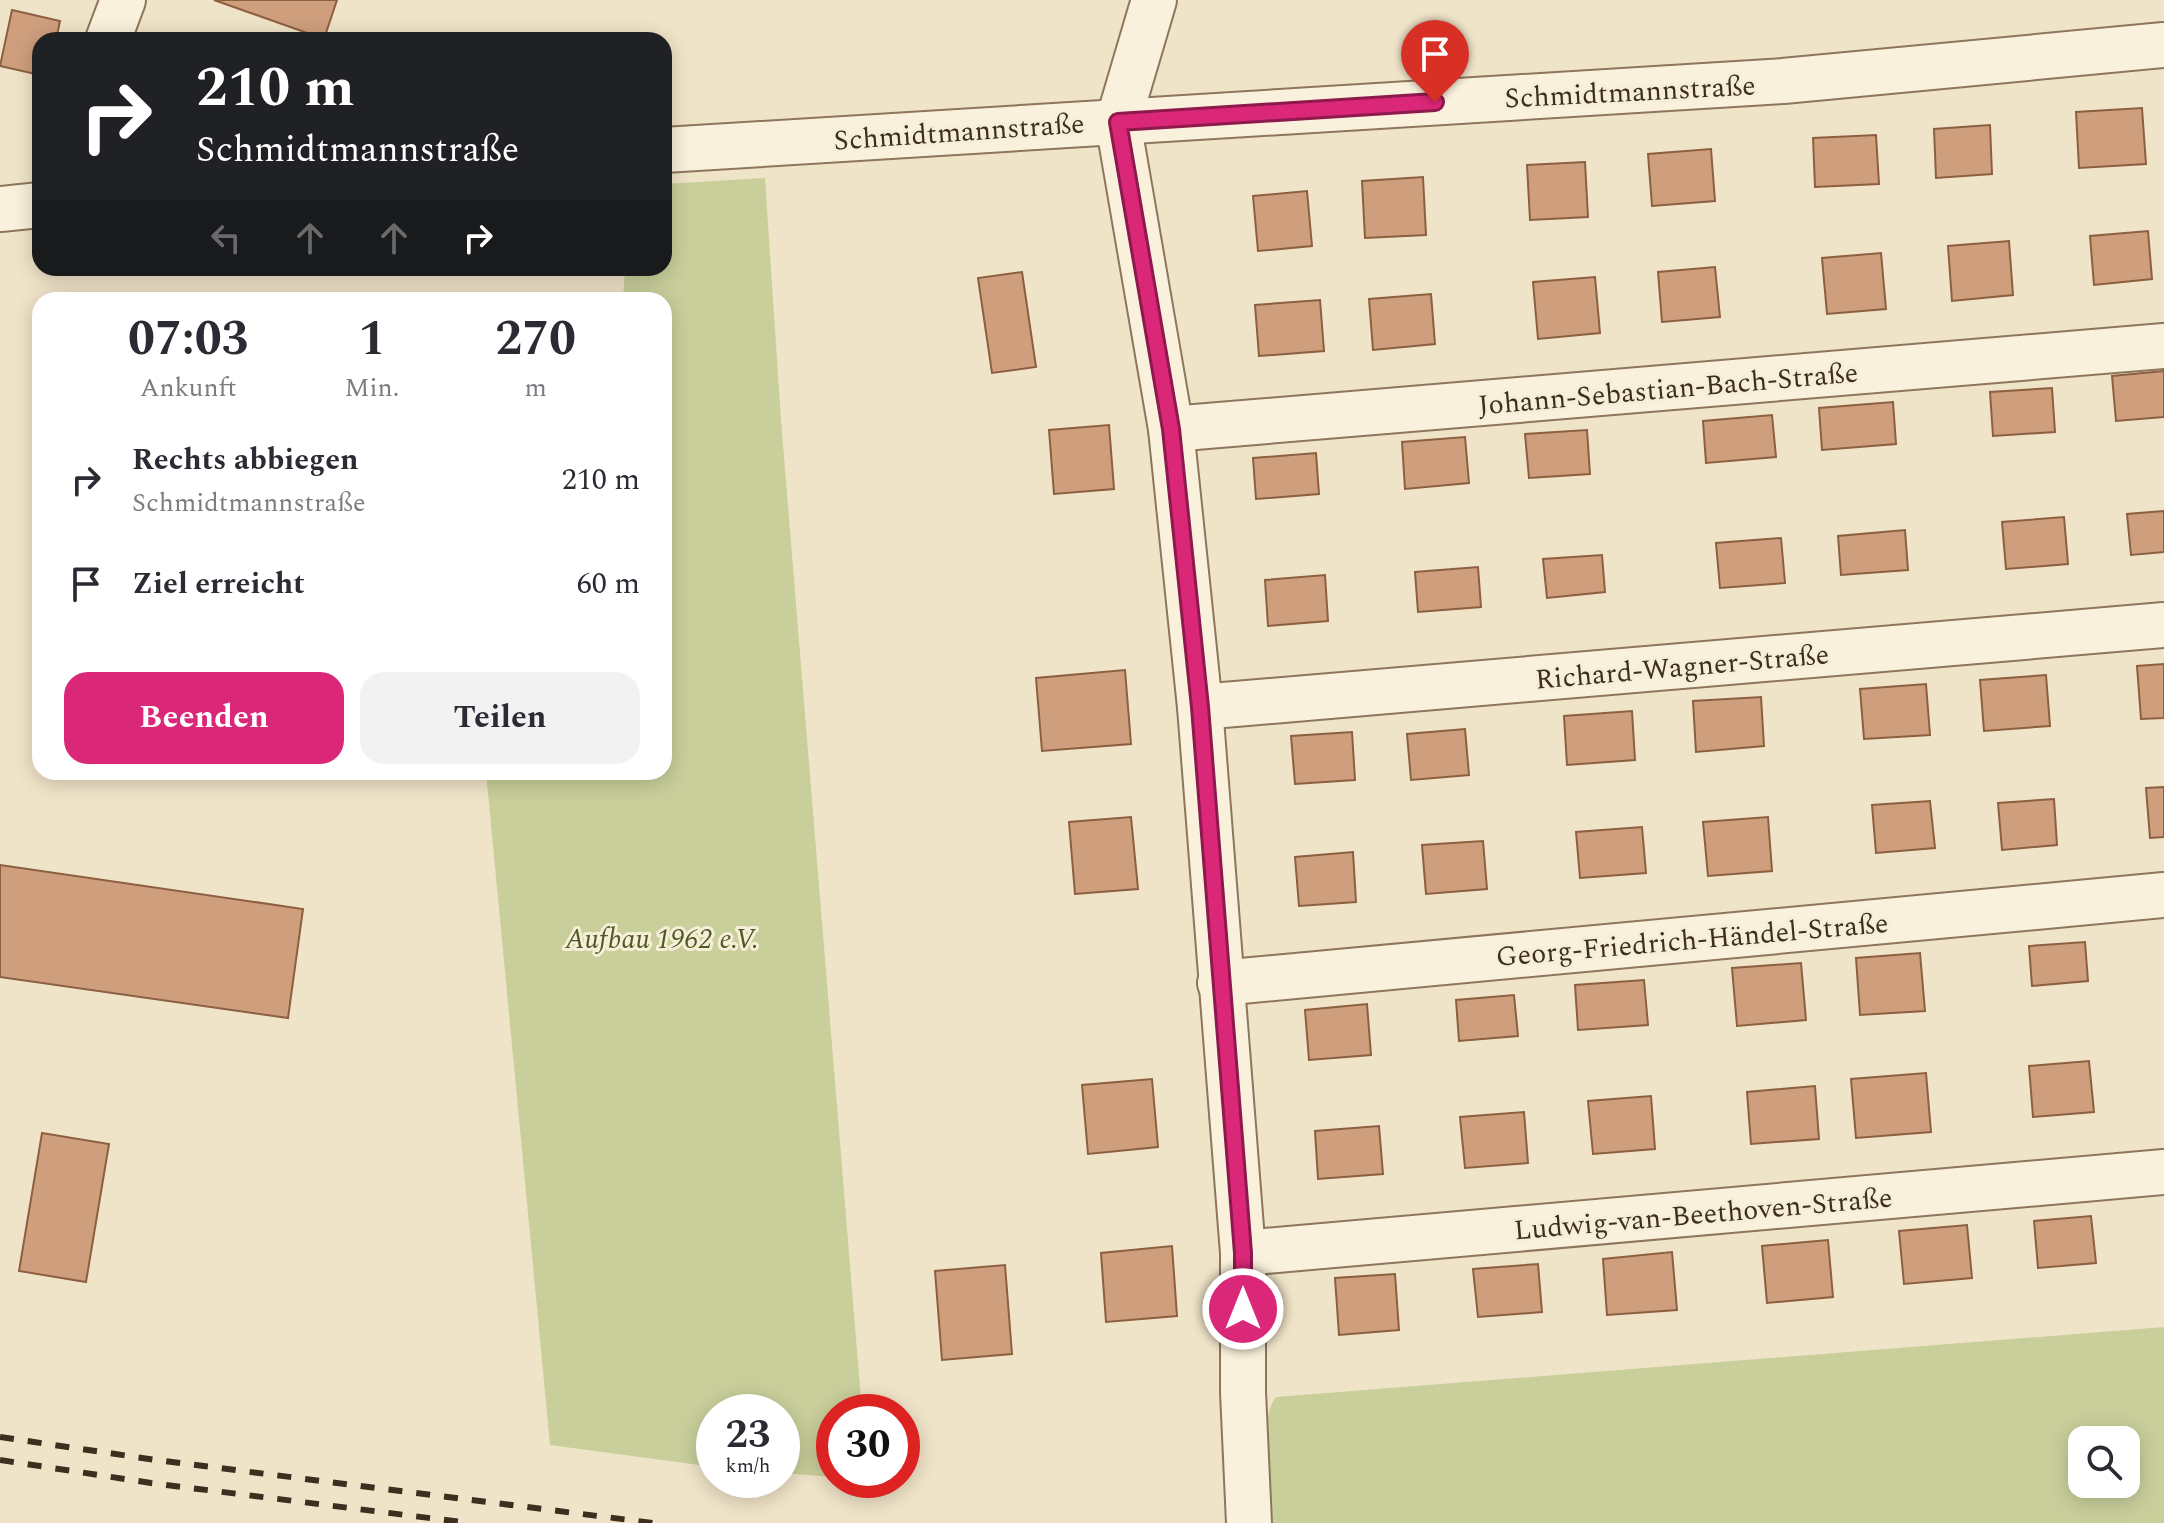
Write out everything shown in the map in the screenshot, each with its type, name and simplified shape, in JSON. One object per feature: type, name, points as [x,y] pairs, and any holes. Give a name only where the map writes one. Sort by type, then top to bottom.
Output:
[{"type":"street","points":[[111,32],[123,0]]},
{"type":"street","points":[[1154,0],[1118,122],[1171,429],[1200,707],[1243,1253],[1243,1392],[1249,1523]]},
{"type":"street","name":"Schmidtmannstraße","points":[[672,150],[1783,81],[2164,45]]},
{"type":"street","points":[[0,209],[32,206]]},
{"type":"street","name":"Johann-Sebastian-Bach-Straße","points":[[1171,429],[2164,346]]},
{"type":"street","name":"Richard-Wagner-Straße","points":[[1200,707],[2164,625]]},
{"type":"street","name":"Georg-Friedrich-Händel-Straße","points":[[1220,983],[2164,895]]},
{"type":"street","name":"Ludwig-van-Beethoven-Straße","points":[[1243,1253],[2164,1172]]},
{"type":"green space","name":"Aufbau 1962 e.V.","points":[[765,178],[781,420],[861,1394],[816,1394],[816,1476],[800,1474],[800,1394],[696,1394],[696,1465],[550,1445],[487,780],[672,780],[672,292],[624,292],[624,276],[672,276],[672,184]]},
{"type":"green space","points":[[2164,1327],[2164,1523],[1273,1523],[1266,1439],[1270,1408],[1276,1397]]},
{"type":"building","points":[[214,0],[337,0],[326,32],[304,32]]},
{"type":"building","points":[[12,10],[60,21],[58,32],[32,32],[32,73],[0,66]]},
{"type":"building","points":[[2142,108],[2146,164],[2079,168],[2076,112]]},
{"type":"building","points":[[1990,125],[1992,174],[1936,178],[1934,129]]},
{"type":"building","points":[[1876,135],[1879,184],[1815,187],[1813,138]]},
{"type":"building","points":[[1711,149],[1715,201],[1652,206],[1648,154]]},
{"type":"building","points":[[1585,162],[1588,217],[1530,220],[1527,165]]},
{"type":"building","points":[[1423,177],[1426,235],[1365,238],[1362,181]]},
{"type":"building","points":[[1307,191],[1312,246],[1258,251],[1253,196]]},
{"type":"building","points":[[2148,231],[2152,279],[2094,285],[2090,236]]},
{"type":"building","points":[[2009,241],[2013,295],[1952,301],[1948,246]]},
{"type":"building","points":[[1881,253],[1886,309],[1827,314],[1822,258]]},
{"type":"building","points":[[1715,267],[1720,317],[1662,322],[1658,272]]},
{"type":"building","points":[[1022,272],[1036,367],[992,373],[978,278]]},
{"type":"building","points":[[1595,277],[1600,333],[1538,339],[1533,282]]},
{"type":"building","points":[[1431,294],[1435,344],[1373,350],[1369,299]]},
{"type":"building","points":[[1320,300],[1324,351],[1259,356],[1255,305]]},
{"type":"building","points":[[2164,371],[2164,417],[2116,421],[2112,376]]},
{"type":"building","points":[[2052,388],[2055,432],[1993,436],[1990,392]]},
{"type":"building","points":[[1893,402],[1896,444],[1822,450],[1819,408]]},
{"type":"building","points":[[1772,415],[1776,457],[1706,463],[1703,421]]},
{"type":"building","points":[[1109,425],[1114,489],[1054,494],[1049,430]]},
{"type":"building","points":[[1587,430],[1590,474],[1529,478],[1525,434]]},
{"type":"building","points":[[1465,437],[1469,483],[1405,489],[1402,442]]},
{"type":"building","points":[[1316,453],[1319,494],[1256,499],[1253,458]]},
{"type":"building","points":[[2164,511],[2164,552],[2131,555],[2127,514]]},
{"type":"building","points":[[2064,517],[2068,564],[2006,569],[2002,522]]},
{"type":"building","points":[[1905,530],[1908,570],[1841,575],[1838,536]]},
{"type":"building","points":[[1781,538],[1785,583],[1720,588],[1716,543]]},
{"type":"building","points":[[1602,555],[1605,592],[1547,598],[1543,559]]},
{"type":"building","points":[[1478,567],[1481,607],[1418,612],[1415,572]]},
{"type":"building","points":[[1325,575],[1328,621],[1268,626],[1265,580]]},
{"type":"building","points":[[2164,664],[2164,718],[2141,719],[2137,666]]},
{"type":"building","points":[[1125,670],[1131,744],[1042,751],[1036,678]]},
{"type":"building","points":[[2046,675],[2050,726],[1984,731],[1980,680]]},
{"type":"building","points":[[1926,684],[1930,735],[1864,739],[1860,689]]},
{"type":"building","points":[[1761,697],[1764,746],[1696,752],[1693,701]]},
{"type":"building","points":[[1632,711],[1635,760],[1567,765],[1564,716]]},
{"type":"building","points":[[1465,729],[1469,775],[1411,780],[1407,734]]},
{"type":"building","points":[[1352,732],[1355,780],[1295,784],[1291,736]]},
{"type":"building","points":[[2164,787],[2164,837],[2150,838],[2146,788]]},
{"type":"building","points":[[2054,799],[2057,845],[2002,850],[1998,803]]},
{"type":"building","points":[[1930,801],[1935,848],[1876,853],[1872,805]]},
{"type":"building","points":[[1131,817],[1138,889],[1075,894],[1069,822]]},
{"type":"building","points":[[1768,817],[1772,871],[1708,876],[1703,822]]},
{"type":"building","points":[[1642,827],[1646,873],[1580,878],[1576,832]]},
{"type":"building","points":[[1483,841],[1487,889],[1426,894],[1422,845]]},
{"type":"building","points":[[1353,852],[1356,902],[1299,906],[1295,857]]},
{"type":"building","points":[[0,865],[303,909],[288,1018],[0,977]]},
{"type":"building","points":[[2085,942],[2088,981],[2032,986],[2029,946]]},
{"type":"building","points":[[1920,953],[1925,1011],[1860,1015],[1856,958]]},
{"type":"building","points":[[1801,963],[1806,1020],[1737,1026],[1732,968]]},
{"type":"building","points":[[1644,980],[1648,1025],[1578,1030],[1575,985]]},
{"type":"building","points":[[1514,995],[1518,1036],[1459,1041],[1456,1000]]},
{"type":"building","points":[[1367,1004],[1371,1055],[1309,1060],[1305,1010]]},
{"type":"building","points":[[2089,1061],[2094,1112],[2033,1117],[2029,1066]]},
{"type":"building","points":[[1926,1073],[1931,1132],[1856,1138],[1851,1079]]},
{"type":"building","points":[[1152,1079],[1158,1147],[1088,1154],[1082,1085]]},
{"type":"building","points":[[1815,1086],[1819,1139],[1751,1144],[1747,1092]]},
{"type":"building","points":[[1651,1096],[1655,1149],[1593,1154],[1588,1101]]},
{"type":"building","points":[[1524,1112],[1528,1163],[1465,1168],[1460,1117]]},
{"type":"building","points":[[1379,1126],[1383,1174],[1318,1179],[1315,1131]]},
{"type":"building","points":[[42,1133],[109,1144],[86,1282],[19,1271]]},
{"type":"building","points":[[2091,1216],[2096,1263],[2038,1268],[2034,1221]]},
{"type":"building","points":[[1967,1225],[1972,1278],[1904,1284],[1899,1231]]},
{"type":"building","points":[[1828,1240],[1833,1297],[1767,1303],[1762,1246]]},
{"type":"building","points":[[1172,1246],[1177,1316],[1106,1322],[1101,1253]]},
{"type":"building","points":[[1672,1252],[1677,1310],[1607,1315],[1603,1259]]},
{"type":"building","points":[[1538,1264],[1542,1312],[1478,1317],[1473,1269]]},
{"type":"building","points":[[1005,1265],[1012,1354],[942,1360],[935,1271]]},
{"type":"building","points":[[1395,1274],[1399,1330],[1339,1335],[1335,1278]]},
{"type":"railway","points":[[0,1437],[156,1460],[653,1523]]},
{"type":"railway","points":[[0,1460],[151,1483],[469,1523]]},
{"type":"route","points":[[1243,1309],[1243,1253],[1200,707],[1171,429],[1118,122],[1435,102]]}]
